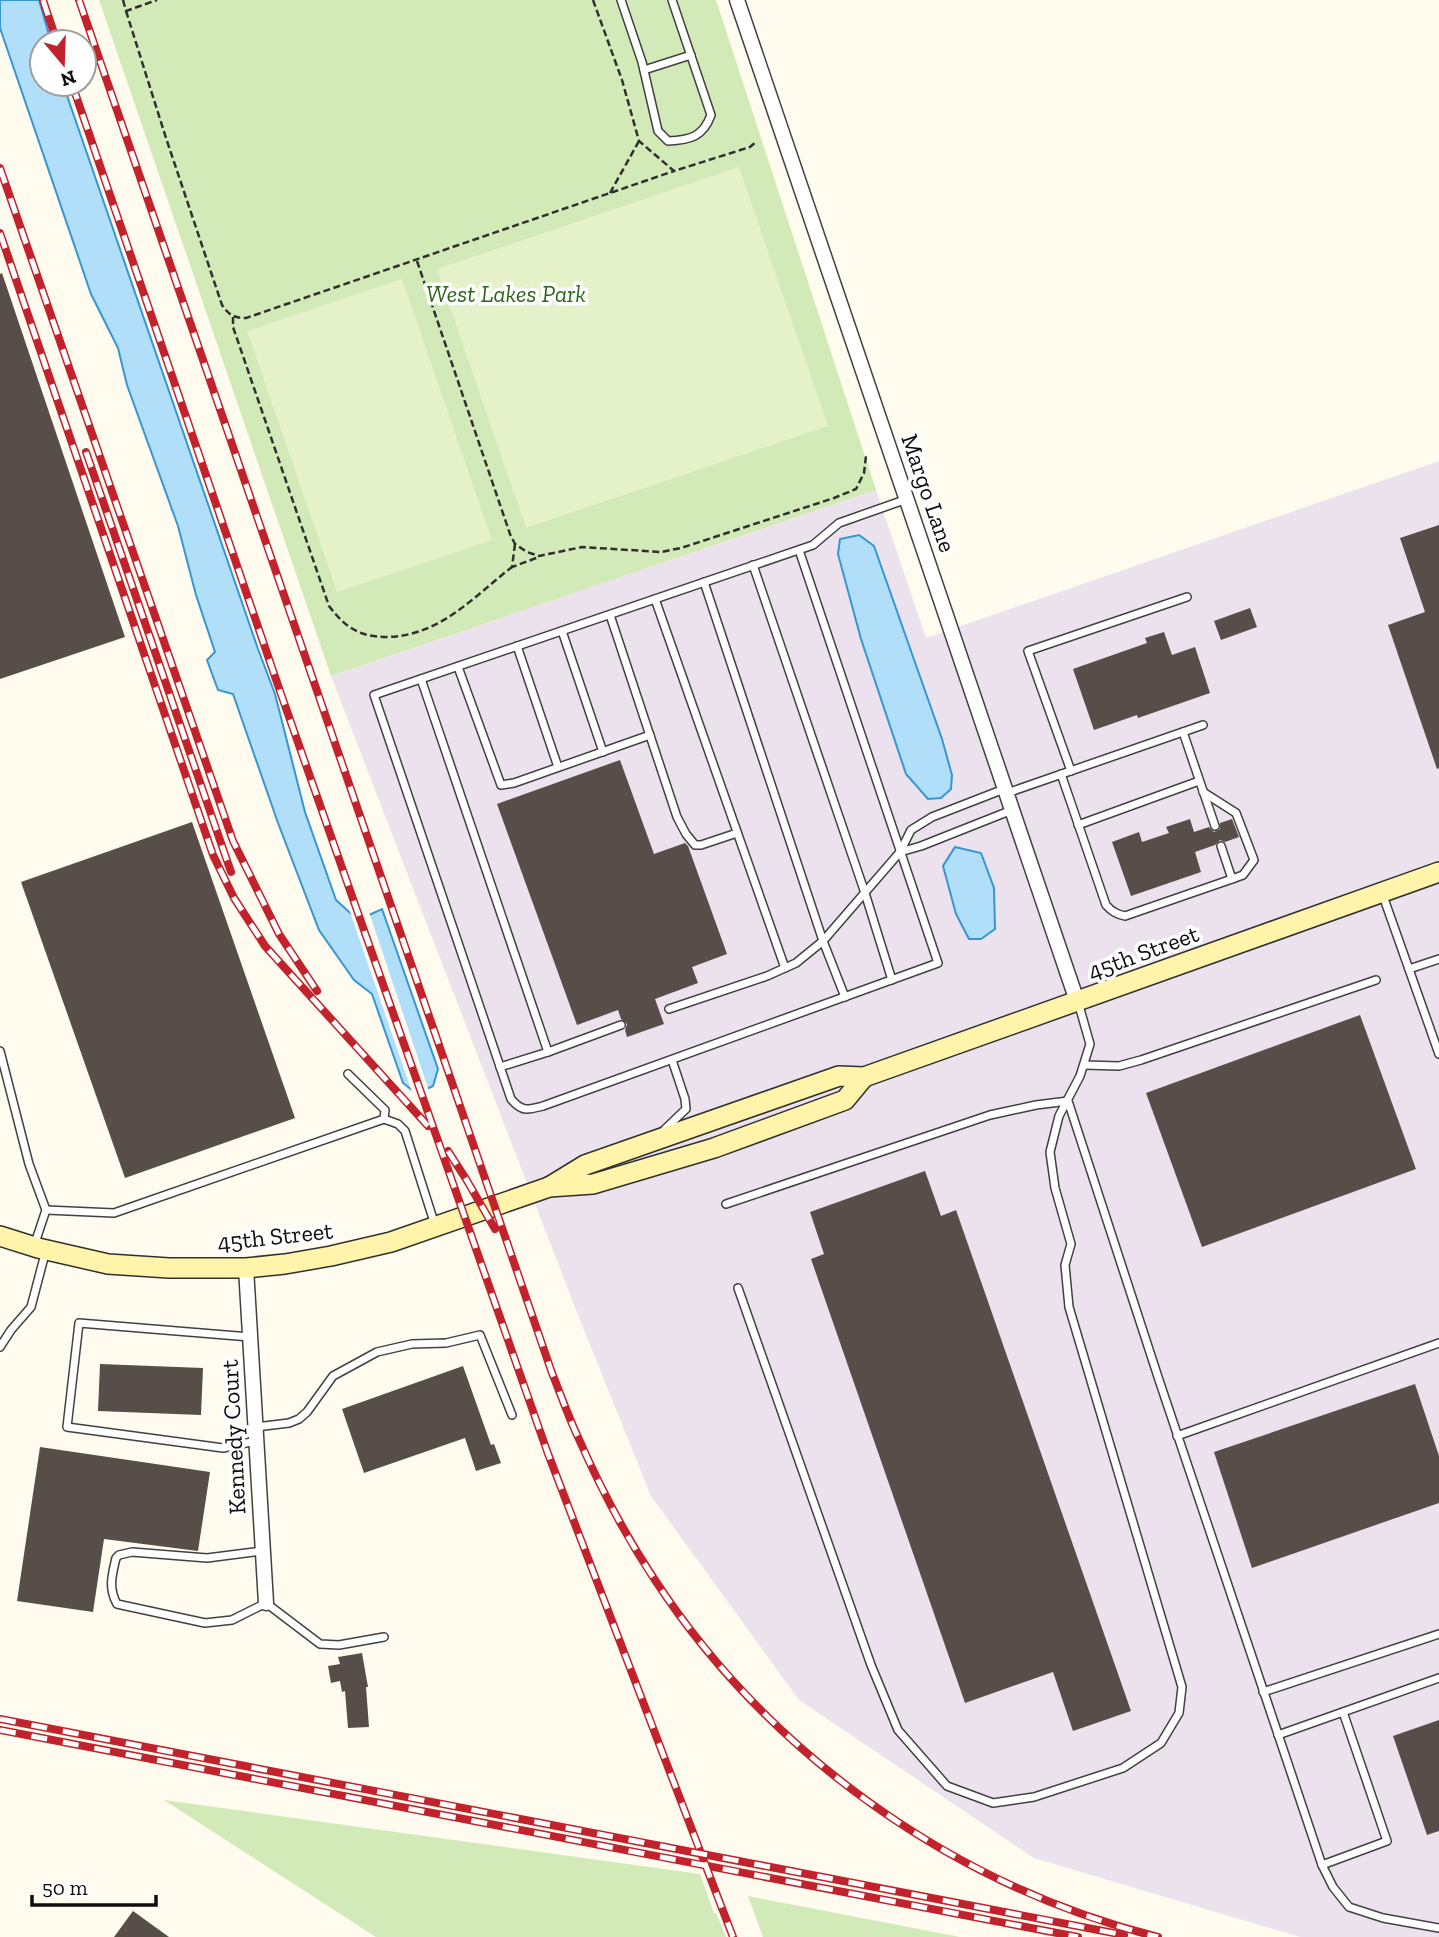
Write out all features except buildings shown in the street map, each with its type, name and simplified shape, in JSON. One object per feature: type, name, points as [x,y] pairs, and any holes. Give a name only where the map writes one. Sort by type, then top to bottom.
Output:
[{"type":"main road","name":"45th Street","points":[[0,1237],[107,1264],[169,1268],[246,1268],[285,1264],[391,1242],[549,1187],[585,1165],[650,1142],[839,1076],[864,1077],[1439,872]]},
{"type":"main road","name":"45th Street","points":[[549,1187],[593,1184],[714,1148],[845,1100],[864,1077]]},
{"type":"street","name":"Margo Lane","points":[[737,0],[1077,1001]]},
{"type":"street","name":"Kennedy Court","points":[[246,1268],[266,1603]]},
{"type":"lane","points":[[621,0],[644,70],[658,131],[668,141],[695,136],[706,127],[711,115],[672,0]]},
{"type":"lane","points":[[644,70],[691,55]]},
{"type":"lane","points":[[799,550],[938,963],[543,1106],[528,1110],[519,1108],[511,1099],[374,695],[813,545],[839,523],[906,499]]},
{"type":"lane","points":[[753,565],[892,980]]},
{"type":"lane","points":[[704,582],[823,941],[845,998]]},
{"type":"lane","points":[[1072,771],[1028,651],[1187,597]]},
{"type":"lane","points":[[655,599],[785,968]]},
{"type":"lane","points":[[610,615],[677,817],[686,835],[695,845],[701,845],[737,833]]},
{"type":"lane","points":[[562,631],[603,752]]},
{"type":"lane","points":[[517,646],[558,767]]},
{"type":"lane","points":[[458,667],[501,785],[514,783],[650,736]]},
{"type":"lane","points":[[421,679],[548,1052]]},
{"type":"lane","points":[[669,1009],[796,963],[823,941],[900,852],[911,830],[932,817],[1203,725]]},
{"type":"lane","points":[[1183,732],[1215,826]]},
{"type":"lane","points":[[1061,774],[1106,905],[1112,912],[1125,916],[1243,875],[1254,860],[1236,813],[1203,792]]},
{"type":"lane","points":[[1078,825],[1199,781]]},
{"type":"lane","points":[[900,852],[1012,810]]},
{"type":"lane","points":[[1221,846],[1233,879]]},
{"type":"lane","points":[[1382,892],[1438,1050]]},
{"type":"lane","points":[[1409,969],[1439,960]]},
{"type":"lane","points":[[1084,1065],[1119,1066],[1141,1060],[1376,980]]},
{"type":"lane","points":[[738,1288],[867,1652],[898,1730],[947,1786],[993,1803],[1034,1797],[1123,1768],[1161,1743],[1179,1713],[1181,1687],[1069,1307],[1065,1265],[1071,1244],[1055,1188],[1050,1152],[1059,1116],[1084,1065],[1090,1044],[1077,1001]]},
{"type":"lane","points":[[500,1067],[621,1025]]},
{"type":"lane","points":[[0,1051],[2,1070],[29,1164],[46,1210],[32,1307],[0,1347]]},
{"type":"lane","points":[[650,1142],[686,1109],[672,1060]]},
{"type":"lane","points":[[348,1074],[385,1110],[384,1119]]},
{"type":"lane","points":[[726,1204],[990,1115],[1068,1101]]},
{"type":"lane","points":[[1068,1101],[1177,1436],[1322,1865],[1333,1887],[1349,1907],[1383,1918],[1439,1928]]},
{"type":"lane","points":[[46,1210],[114,1213],[384,1119],[398,1124],[405,1131],[435,1226]]},
{"type":"lane","points":[[250,1337],[79,1323],[67,1427],[223,1448],[299,1419],[333,1376],[377,1352],[412,1344],[446,1342],[480,1335],[512,1415]]},
{"type":"lane","points":[[1177,1436],[1439,1343]]},
{"type":"lane","points":[[263,1551],[207,1558],[132,1552],[119,1555],[110,1583],[113,1597],[117,1604],[205,1623],[232,1620],[266,1603],[320,1644],[339,1645],[384,1637]]},
{"type":"lane","points":[[1263,1692],[1439,1634]]},
{"type":"lane","points":[[1278,1735],[1439,1678]]},
{"type":"lane","points":[[1322,1865],[1387,1841],[1343,1712]]},
{"type":"path","points":[[123,0],[222,305],[233,317],[246,318],[674,171]]},
{"type":"path","points":[[126,11],[157,0]]},
{"type":"path","points":[[610,193],[639,141]]},
{"type":"path","points":[[417,260],[515,544],[512,567]]},
{"type":"path","points":[[233,317],[233,327],[329,606],[341,622],[357,633],[379,637],[404,636],[429,629],[451,616],[512,567],[539,556],[582,547],[661,552],[681,548],[834,498],[856,489],[866,456]]},
{"type":"path","points":[[515,544],[539,556]]},
{"type":"shaded area","points":[[1439,461],[1439,1937],[1300,1937],[1034,1858],[799,1700],[651,1496],[578,1315],[331,676],[876,490],[926,638]]},
{"type":"green space","name":"West Lakes Park","points":[[99,0],[716,0],[876,490],[331,676]]},
{"type":"green space","points":[[739,167],[828,426],[526,528],[437,269]]},
{"type":"green space","points":[[402,279],[492,540],[337,592],[247,331]]},
{"type":"green space","points":[[164,1800],[700,1874],[726,1937],[376,1937]]},
{"type":"green space","points":[[748,1896],[960,1937],[763,1937]]},
{"type":"water","points":[[0,0],[39,0],[47,28],[28,28],[28,98],[68,98],[275,694],[305,812],[336,900],[358,920],[382,909],[438,1069],[433,1086],[417,1094],[403,1083],[372,994],[354,980],[319,930],[233,694],[218,690],[207,660],[215,652],[196,595],[178,526],[127,385],[118,348],[91,294],[0,28]]},
{"type":"water","points":[[859,535],[874,546],[942,739],[952,775],[951,789],[941,798],[928,799],[906,774],[861,639],[838,554],[840,539]]},
{"type":"water","points":[[955,847],[981,853],[994,888],[995,929],[981,939],[969,939],[956,914],[943,866]]},
{"type":"pier","points":[[348,906],[359,916],[369,912],[429,1091],[418,1097],[413,1095]]},
{"type":"railway","points":[[43,0],[52,28]]},
{"type":"railway","points":[[79,0],[552,1373],[586,1455],[622,1526],[653,1577],[699,1641],[752,1701],[810,1755],[872,1804],[939,1847],[1009,1884],[1082,1914],[1158,1937]]},
{"type":"railway","points":[[77,98],[281,694],[547,1451],[733,1937]]},
{"type":"railway","points":[[0,168],[233,841],[279,934],[317,991]]},
{"type":"railway","points":[[0,233],[213,855],[234,898],[265,946],[428,1126]]},
{"type":"railway","points":[[86,452],[231,872]]},
{"type":"railway","points":[[448,1151],[495,1229]]},
{"type":"railway","points":[[0,1719],[1124,1935]]},
{"type":"railway","points":[[0,1730],[1078,1937]]}]
